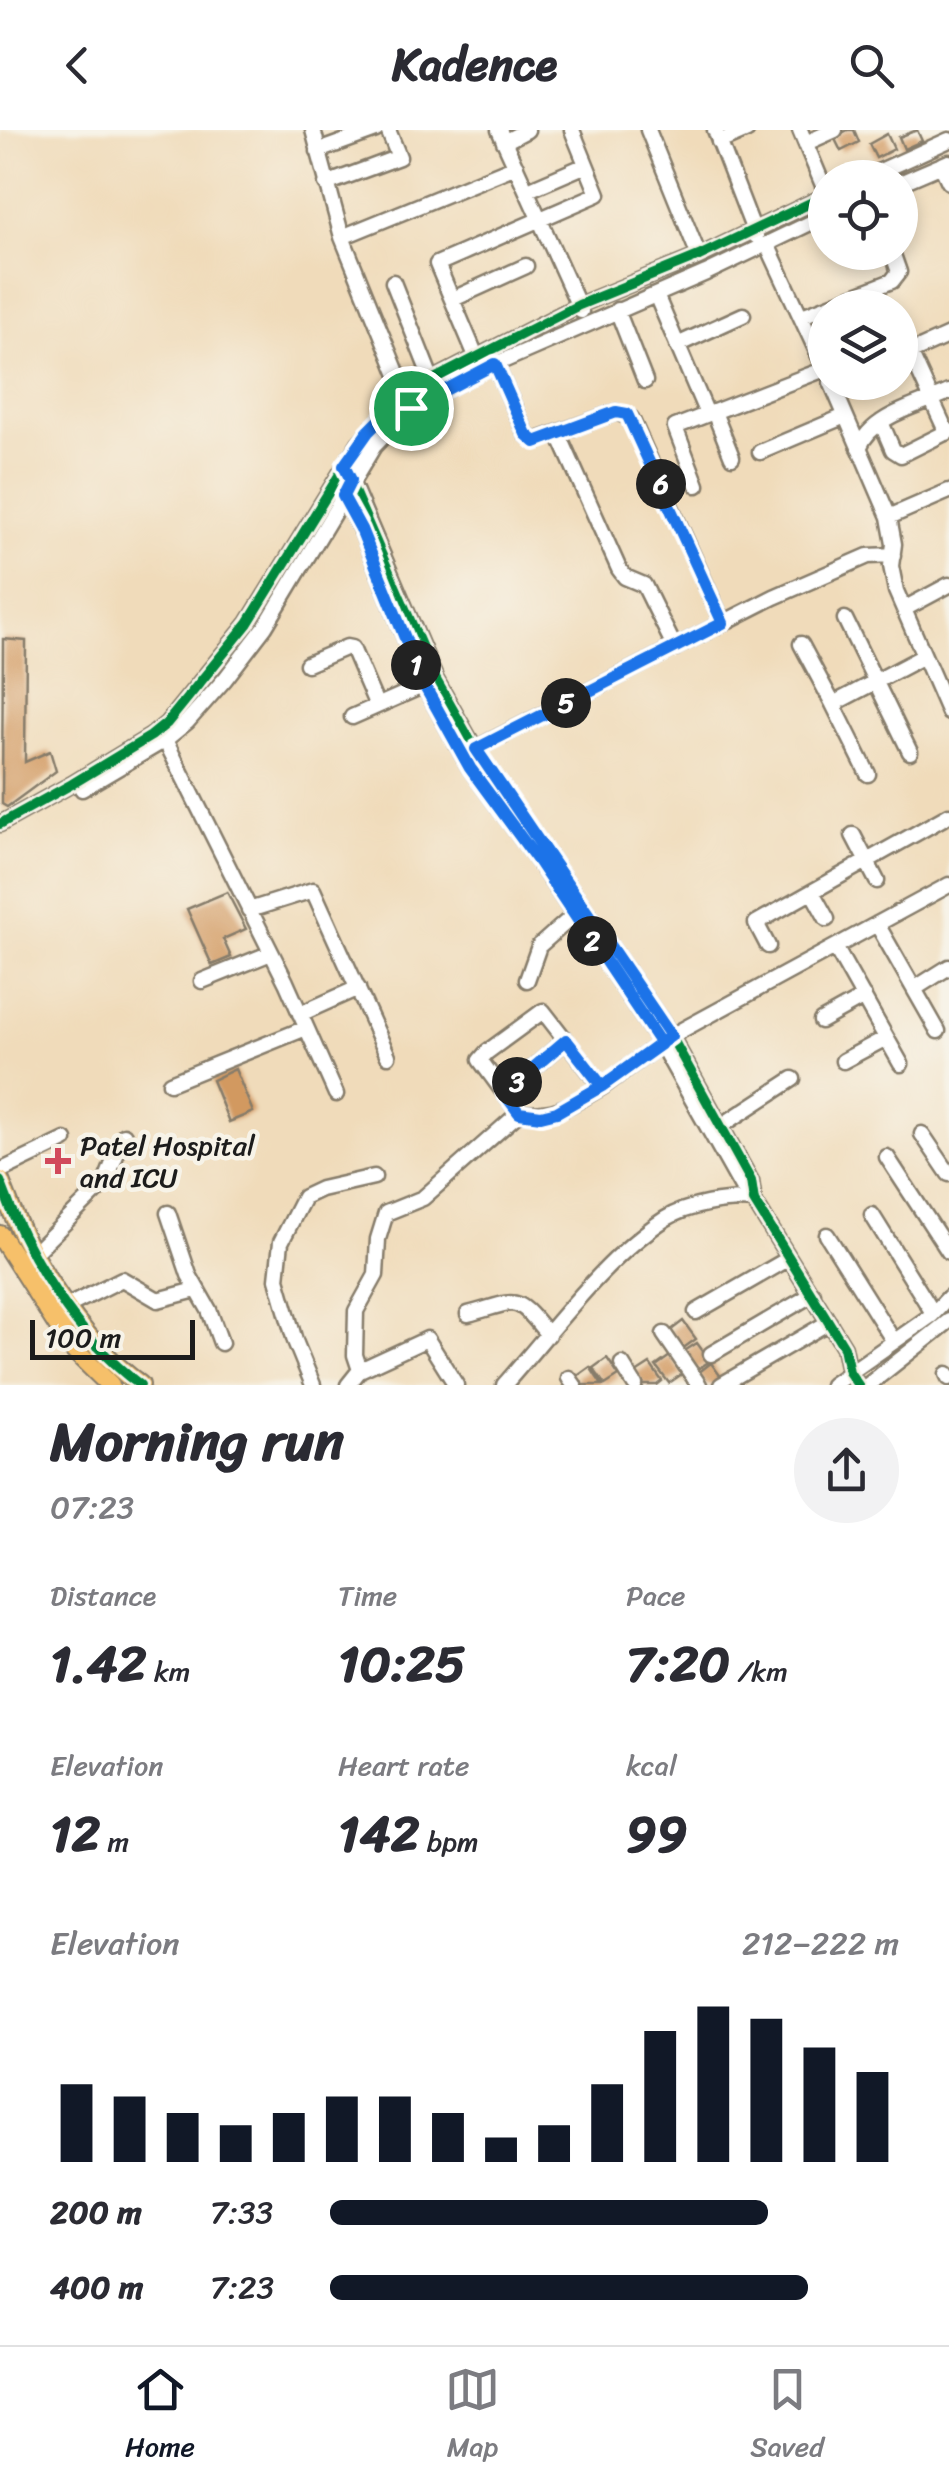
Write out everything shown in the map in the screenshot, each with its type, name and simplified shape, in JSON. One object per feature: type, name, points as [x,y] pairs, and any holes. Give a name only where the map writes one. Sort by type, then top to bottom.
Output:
[{"type":"main road","points":[[0,1181],[15,1224],[32,1254],[99,1347],[140,1385]]},
{"type":"main road","points":[[0,1235],[72,1348],[110,1385]]},
{"type":"street","points":[[313,130],[342,237],[408,401]]},
{"type":"street","points":[[318,152],[376,130]]},
{"type":"street","points":[[326,184],[399,158],[388,130]]},
{"type":"street","points":[[527,130],[501,136],[586,324]]},
{"type":"street","points":[[476,356],[436,264],[598,194],[572,130]]},
{"type":"street","points":[[648,130],[700,256]]},
{"type":"street","points":[[747,130],[717,136],[753,230],[808,330]]},
{"type":"street","points":[[803,137],[835,130]]},
{"type":"street","points":[[905,160],[949,140]]},
{"type":"street","points":[[528,190],[586,164]]},
{"type":"street","points":[[918,175],[945,164],[949,182]]},
{"type":"street","points":[[342,237],[516,166]]},
{"type":"street","points":[[0,834],[164,740],[200,708],[266,627],[343,496],[347,473],[368,432],[432,378],[578,305],[700,256],[808,202]]},
{"type":"street","points":[[408,401],[656,295],[808,224]]},
{"type":"street","points":[[453,299],[526,266]]},
{"type":"street","points":[[802,316],[892,281],[898,270]]},
{"type":"street","points":[[394,282],[432,378]]},
{"type":"street","points":[[656,295],[676,346],[732,457]]},
{"type":"street","points":[[617,310],[646,381]]},
{"type":"street","points":[[676,346],[743,315]]},
{"type":"street","points":[[918,349],[949,335]]},
{"type":"street","points":[[495,364],[530,440],[542,441],[616,412],[631,418],[723,623]]},
{"type":"street","points":[[697,485],[675,427],[808,376]]},
{"type":"street","points":[[881,422],[892,450],[901,454],[948,432],[918,377]]},
{"type":"street","points":[[859,448],[868,429],[949,392]]},
{"type":"street","points":[[838,400],[889,518],[896,592],[924,656],[942,680],[949,713]]},
{"type":"street","points":[[760,452],[845,416]]},
{"type":"street","points":[[559,435],[618,570],[644,585],[675,648]]},
{"type":"street","points":[[0,824],[88,775],[166,723],[243,630],[334,480],[347,473]]},
{"type":"street","points":[[347,473],[430,682],[721,1126],[751,1182],[756,1204]]},
{"type":"street","points":[[334,480],[361,529],[470,768],[666,1040],[740,1186],[756,1204],[813,1294],[856,1373],[872,1384],[949,1321]]},
{"type":"street","points":[[889,518],[949,491]]},
{"type":"street","points":[[476,749],[723,623],[868,556],[893,554]]},
{"type":"street","points":[[904,609],[949,585]]},
{"type":"street","points":[[844,619],[910,752]]},
{"type":"street","points":[[802,644],[868,774]]},
{"type":"street","points":[[307,664],[352,648],[377,706]]},
{"type":"street","points":[[833,704],[924,656]]},
{"type":"street","points":[[352,717],[430,682]]},
{"type":"street","points":[[164,740],[336,1094]]},
{"type":"street","points":[[768,946],[756,923],[949,815]]},
{"type":"street","points":[[853,835],[877,881]]},
{"type":"street","points":[[360,1370],[356,1312],[376,1275],[378,1239],[386,1213],[423,1198],[519,1113],[550,1115],[602,1086],[666,1040],[949,885]]},
{"type":"street","points":[[249,910],[314,890],[388,1056]]},
{"type":"street","points":[[812,892],[826,919]]},
{"type":"street","points":[[527,980],[539,946],[574,915]]},
{"type":"street","points":[[877,924],[938,1030]]},
{"type":"street","points":[[835,947],[901,1064]]},
{"type":"street","points":[[202,981],[270,953]]},
{"type":"street","points":[[914,989],[949,967]]},
{"type":"street","points":[[170,1083],[303,1021],[358,988]]},
{"type":"street","points":[[821,1020],[864,997]]},
{"type":"street","points":[[519,1113],[480,1060],[543,1011],[602,1086]]},
{"type":"street","points":[[843,1060],[886,1038]]},
{"type":"street","points":[[504,1093],[566,1040]]},
{"type":"street","points":[[721,1126],[793,1079]]},
{"type":"street","points":[[922,1134],[949,1174]]},
{"type":"street","points":[[32,1254],[106,1183],[124,1135]]},
{"type":"street","points":[[0,1170],[65,1140]]},
{"type":"street","points":[[887,1157],[949,1252]]},
{"type":"street","points":[[313,1385],[277,1279],[281,1242],[304,1197],[321,1189],[374,1177]]},
{"type":"street","points":[[504,1385],[621,1255],[667,1217],[710,1205],[756,1204]]},
{"type":"street","points":[[168,1212],[196,1290],[209,1310],[221,1342]]},
{"type":"street","points":[[872,1214],[934,1313]]},
{"type":"street","points":[[827,1235],[893,1340]]},
{"type":"street","points":[[696,1312],[788,1259]]},
{"type":"street","points":[[68,1306],[118,1279],[129,1280],[158,1300],[196,1290]]},
{"type":"street","points":[[712,1354],[813,1294]]},
{"type":"street","points":[[832,1385],[856,1373],[949,1297]]},
{"type":"street","points":[[468,1314],[521,1304],[548,1334]]},
{"type":"street","points":[[721,1385],[829,1322]]},
{"type":"street","points":[[664,1334],[699,1385]]},
{"type":"street","points":[[348,1385],[360,1370],[428,1339],[456,1385]]},
{"type":"street","points":[[622,1364],[635,1385]]},
{"type":"building","points":[[854,130],[859,142],[841,151],[834,137]]},
{"type":"building","points":[[917,130],[922,141],[904,149],[899,137]]},
{"type":"building","points":[[887,134],[894,149],[876,158],[869,144]]},
{"type":"building","points":[[3,639],[26,641],[25,762],[50,751],[56,771],[7,807],[2,804]]},
{"type":"building","points":[[227,892],[246,929],[223,939],[231,957],[212,965],[187,909]]},
{"type":"building","points":[[235,1069],[253,1112],[229,1122],[212,1080]]},
{"type":"building","points":[[683,1321],[696,1339],[682,1349],[670,1331]]},
{"type":"building","points":[[697,1343],[710,1361],[696,1370],[683,1352]]},
{"type":"building","points":[[670,1356],[682,1374],[669,1383],[656,1366]]},
{"type":"building","points":[[607,1358],[619,1376],[605,1385],[593,1368]]},
{"type":"building","points":[[711,1363],[724,1381],[718,1385],[706,1385],[698,1373]]},
{"type":"building","points":[[650,1364],[662,1381],[657,1385],[644,1385],[636,1373]]},
{"type":"building","points":[[590,1367],[602,1385],[582,1385],[576,1377]]},
{"type":"cycle path","points":[[0,824],[72,784],[167,723],[248,623],[359,443],[405,394],[579,305],[699,256],[808,204]]},
{"type":"cycle path","points":[[343,466],[436,680],[475,749],[671,1036],[751,1181],[754,1201],[844,1347],[849,1372],[858,1385]]},
{"type":"cycle path","points":[[0,1181],[24,1237],[56,1293],[95,1344],[140,1385]]},
{"type":"place","name":"Patel Hospital and ICU","points":[[58,1161]]},
{"type":"route","points":[[411,408],[406,394],[359,443],[344,466],[351,480],[343,496],[361,529],[424,685],[470,768],[539,862],[661,1044],[602,1086],[550,1115],[519,1113],[504,1093],[566,1040],[602,1086],[661,1044],[671,1036],[476,749],[723,623],[627,414],[616,412],[535,442],[526,434],[495,364],[411,408]]}]
